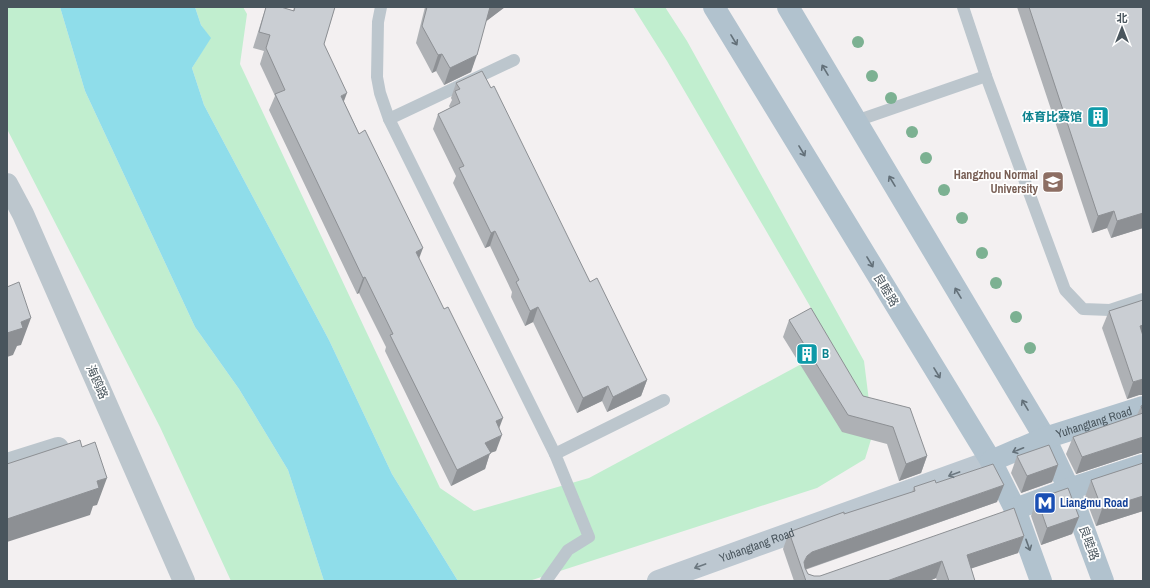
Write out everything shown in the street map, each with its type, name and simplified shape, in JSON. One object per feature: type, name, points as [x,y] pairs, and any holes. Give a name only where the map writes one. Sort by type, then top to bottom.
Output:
[{"type":"main road","name":"良睦路","points":[[714,7],[991,461],[1015,509],[1041,581]]},
{"type":"main road","name":"良睦路","points":[[788,7],[1045,438],[1069,489],[1103,581]]},
{"type":"main road","name":"Yuhangtang Road","points":[[658,581],[991,461],[1045,438],[1143,407]]},
{"type":"main road","points":[[993,517],[1069,489],[1143,465]]},
{"type":"street","name":"海鸥路","points":[[7,184],[23,214],[184,581]]},
{"type":"street","points":[[7,464],[58,448]]},
{"type":"lane","points":[[381,7],[378,22],[377,77],[380,93],[389,119],[555,454],[589,537],[568,550],[546,581]]},
{"type":"lane","points":[[963,7],[986,76],[1065,290],[1084,309],[1110,310],[1143,299]]},
{"type":"lane","points":[[389,119],[514,60]]},
{"type":"lane","points":[[856,121],[986,76]]},
{"type":"lane","points":[[555,454],[664,400]]},
{"type":"green space","points":[[7,7],[60,7],[85,91],[195,327],[239,389],[288,470],[324,581],[231,581],[160,427],[7,129]]},
{"type":"green space","points":[[195,7],[243,7],[247,14],[240,64],[440,488],[474,511],[589,478],[807,361],[814,313],[667,61],[633,7],[665,7],[687,41],[864,361],[873,433],[865,459],[817,488],[529,581],[458,581],[392,474],[329,340],[204,105],[192,68],[210,38],[201,25]]},
{"type":"water","points":[[60,7],[195,7],[201,25],[211,38],[192,68],[204,105],[329,340],[392,474],[458,581],[324,581],[288,470],[239,389],[195,327],[85,91]]},
{"type":"building","points":[[266,7],[281,7],[294,11],[295,7],[335,7],[324,44],[347,93],[341,96],[359,134],[365,130],[423,248],[416,252],[444,309],[448,307],[503,418],[496,421],[502,435],[485,443],[491,453],[457,470],[390,335],[393,334],[365,277],[363,278],[275,94],[285,90],[266,48],[270,35],[259,32]]},
{"type":"building","points":[[427,7],[490,7],[477,55],[450,68],[442,54],[438,55],[422,26]]},
{"type":"building","name":"体育比赛馆","points":[[1029,7],[1143,7],[1143,213],[1117,221],[1114,211],[1098,216]]},
{"type":"building","points":[[482,71],[491,88],[494,86],[590,282],[597,278],[647,380],[613,397],[608,386],[583,398],[538,307],[530,311],[516,282],[519,280],[495,231],[491,233],[459,168],[464,166],[438,114],[460,103],[455,91],[460,89],[456,83]]},
{"type":"building","points":[[19,282],[31,318],[21,322],[23,328],[7,333],[7,287]]},
{"type":"building","points":[[1143,300],[1143,325],[1140,326],[1143,336],[1143,379],[1133,382],[1109,311]]},
{"type":"building","points":[[811,308],[863,396],[910,408],[927,456],[906,464],[893,427],[848,415],[789,320]]},
{"type":"building","points":[[1143,413],[1143,437],[1082,457],[1073,437]]},
{"type":"building","points":[[80,440],[82,447],[95,442],[107,478],[97,481],[99,488],[7,519],[7,464]]},
{"type":"building","points":[[1049,445],[1058,465],[1027,476],[1017,456]]},
{"type":"building","points":[[1143,463],[1143,496],[1102,509],[1091,480]]},
{"type":"building","points":[[993,464],[1004,485],[812,552],[807,556],[804,562],[808,574],[820,576],[1014,508],[1024,536],[967,555],[975,581],[949,581],[942,561],[887,581],[806,581],[789,532],[844,512],[844,514],[915,491],[914,487],[935,480],[936,483]]},
{"type":"building","points":[[1068,488],[1079,517],[1047,528],[1037,499]]},
{"type":"place","name":"体育比赛馆","points":[[1098,117]]},
{"type":"place","name":"Hangzhou Normal University","points":[[1053,182]]},
{"type":"place","name":"B","points":[[807,354]]},
{"type":"place","name":"Liangmu Road","points":[[1045,503]]}]
